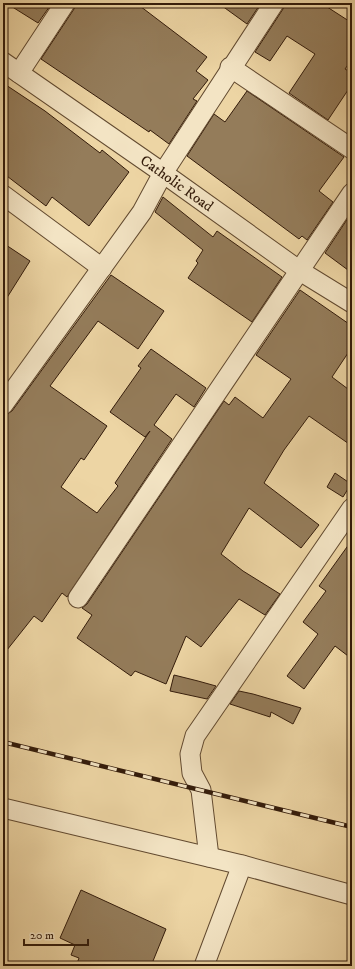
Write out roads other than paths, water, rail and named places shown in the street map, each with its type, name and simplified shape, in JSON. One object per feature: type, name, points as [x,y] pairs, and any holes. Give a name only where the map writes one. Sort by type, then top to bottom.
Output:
[{"type":"street","points":[[19,73],[65,3]]},
{"type":"street","points":[[3,405],[142,212],[163,173],[230,68],[274,3]]},
{"type":"street","name":"Catholic Road","points":[[3,62],[163,173],[300,271],[352,303]]},
{"type":"street","points":[[230,68],[352,149]]},
{"type":"street","points":[[78,598],[352,193]]},
{"type":"street","points":[[3,195],[102,268]]},
{"type":"street","points":[[209,858],[201,790],[192,773],[190,754],[194,736],[352,508]]},
{"type":"street","points":[[3,808],[242,865],[352,895]]},
{"type":"street","points":[[204,966],[242,865]]},
{"type":"railway","points":[[3,742],[352,827]]}]
